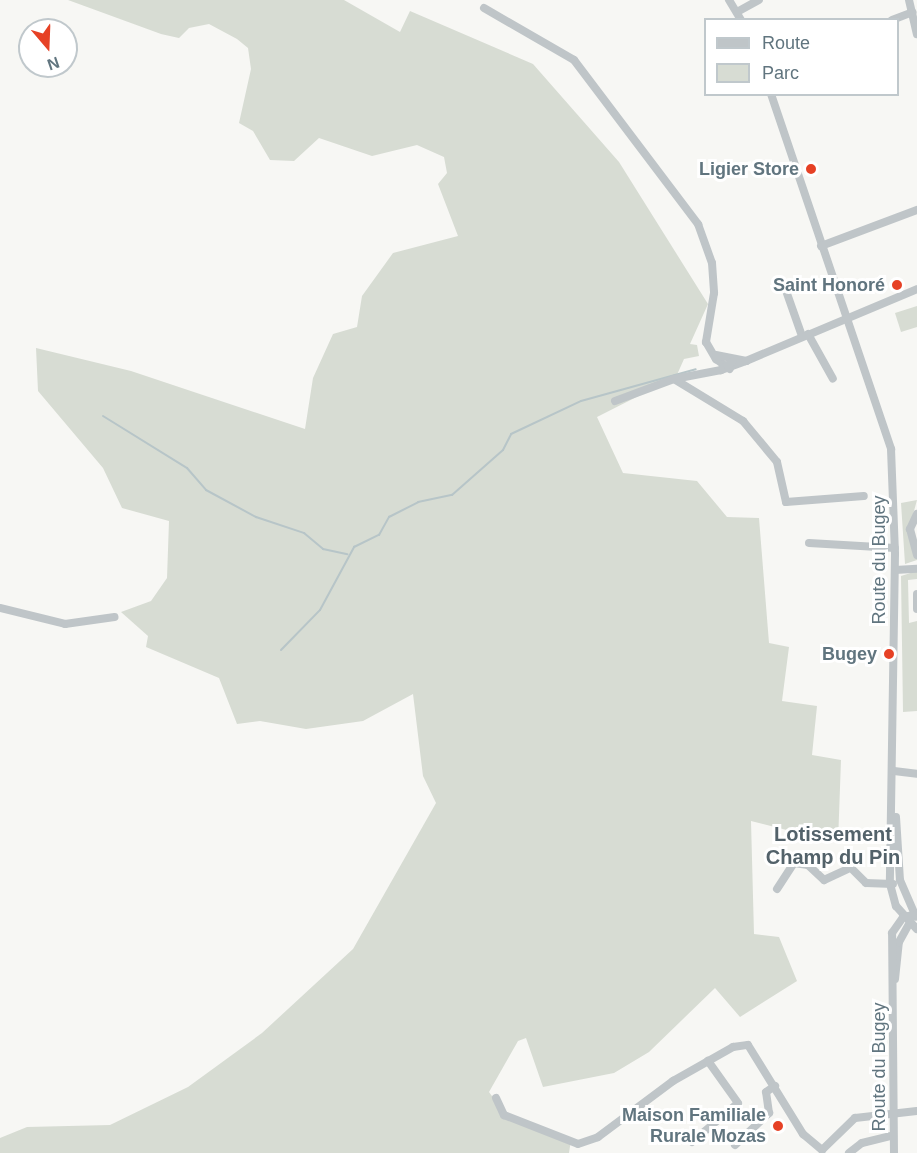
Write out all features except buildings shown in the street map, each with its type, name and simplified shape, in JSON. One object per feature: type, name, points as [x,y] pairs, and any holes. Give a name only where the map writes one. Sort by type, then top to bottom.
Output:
[{"type":"street","points":[[729,0],[739,16],[759,0]]},
{"type":"street","points":[[909,0],[914,12],[917,34]]},
{"type":"street","points":[[484,9],[574,60],[698,224],[712,262],[714,293],[706,342],[727,367]]},
{"type":"street","points":[[898,18],[914,12]]},
{"type":"street","name":"Route du Bugey","points":[[772,96],[891,449],[896,570],[894,806],[890,884],[906,921]]},
{"type":"street","points":[[821,246],[917,210]]},
{"type":"street","points":[[784,285],[805,335],[833,379]]},
{"type":"street","points":[[615,401],[674,379],[727,367],[746,360],[805,335],[849,320],[917,289]]},
{"type":"street","points":[[674,379],[743,421],[777,462],[786,502],[864,496]]},
{"type":"street","points":[[917,514],[910,529],[917,555]]},
{"type":"street","points":[[809,543],[896,549]]},
{"type":"street","points":[[896,570],[917,569]]},
{"type":"street","points":[[917,594],[917,609]]},
{"type":"street","points":[[0,608],[65,624],[115,617]]},
{"type":"street","points":[[894,771],[917,774]]},
{"type":"street","name":"Route du Bugey","points":[[894,806],[901,884],[915,916],[892,933],[895,980],[894,1153]]},
{"type":"street","points":[[844,861],[848,869],[866,883],[901,884]]},
{"type":"street","points":[[777,889],[794,863],[808,865],[824,880],[848,869]]},
{"type":"street","points":[[906,921],[917,929]]},
{"type":"street","points":[[496,1098],[504,1115],[578,1144],[598,1137],[708,1061],[748,1045],[803,1134],[822,1150],[855,1118],[917,1111]]},
{"type":"street","points":[[692,1142],[738,1103],[708,1061]]},
{"type":"street","points":[[735,1145],[769,1113],[766,1092],[775,1086]]},
{"type":"street","points":[[849,1153],[862,1143],[893,1135]]},
{"type":"green space","points":[[68,0],[344,0],[400,32],[410,11],[533,64],[619,162],[708,304],[690,344],[697,345],[699,356],[684,359],[676,377],[597,417],[623,473],[697,481],[727,517],[759,518],[769,643],[789,647],[782,701],[817,706],[812,755],[841,760],[838,843],[751,821],[754,934],[779,937],[797,981],[740,1017],[715,988],[649,1052],[614,1073],[543,1087],[526,1038],[518,1041],[489,1092],[505,1114],[571,1140],[569,1153],[0,1153],[0,1138],[27,1127],[110,1125],[188,1087],[262,1033],[353,949],[436,803],[423,776],[413,694],[363,721],[306,729],[260,721],[237,724],[219,678],[146,647],[148,636],[121,612],[151,601],[167,578],[169,521],[122,508],[103,468],[38,391],[36,348],[131,371],[305,429],[313,378],[333,334],[357,327],[362,296],[393,253],[458,236],[438,184],[447,173],[444,157],[417,145],[372,156],[319,138],[294,161],[270,160],[253,131],[239,123],[251,69],[248,48],[237,39],[209,24],[189,28],[179,38],[161,34]]},
{"type":"green space","points":[[917,306],[917,327],[901,332],[895,313]]},
{"type":"green space","points":[[917,500],[911,522],[917,560],[905,564],[901,503]]},
{"type":"green space","points":[[917,571],[917,579],[908,580],[909,623],[917,621],[917,711],[903,712],[901,576]]},
{"type":"waterway","points":[[281,650],[320,610],[354,547],[379,535],[389,517],[418,502],[452,495],[503,450],[511,434],[581,401],[696,369]]},
{"type":"waterway","points":[[103,416],[187,468],[206,490],[256,517],[304,533],[323,549],[347,554]]},
{"type":"place","name":"Ligier Store","points":[[811,169]]},
{"type":"place","name":"Saint Honoré","points":[[897,285]]},
{"type":"place","name":"Bugey","points":[[889,654]]},
{"type":"place","name":"Maison Familiale Rurale Mozas","points":[[778,1126]]},
{"type":"district","name":"Lotissement Champ du Pin","points":[[833,846]]}]
